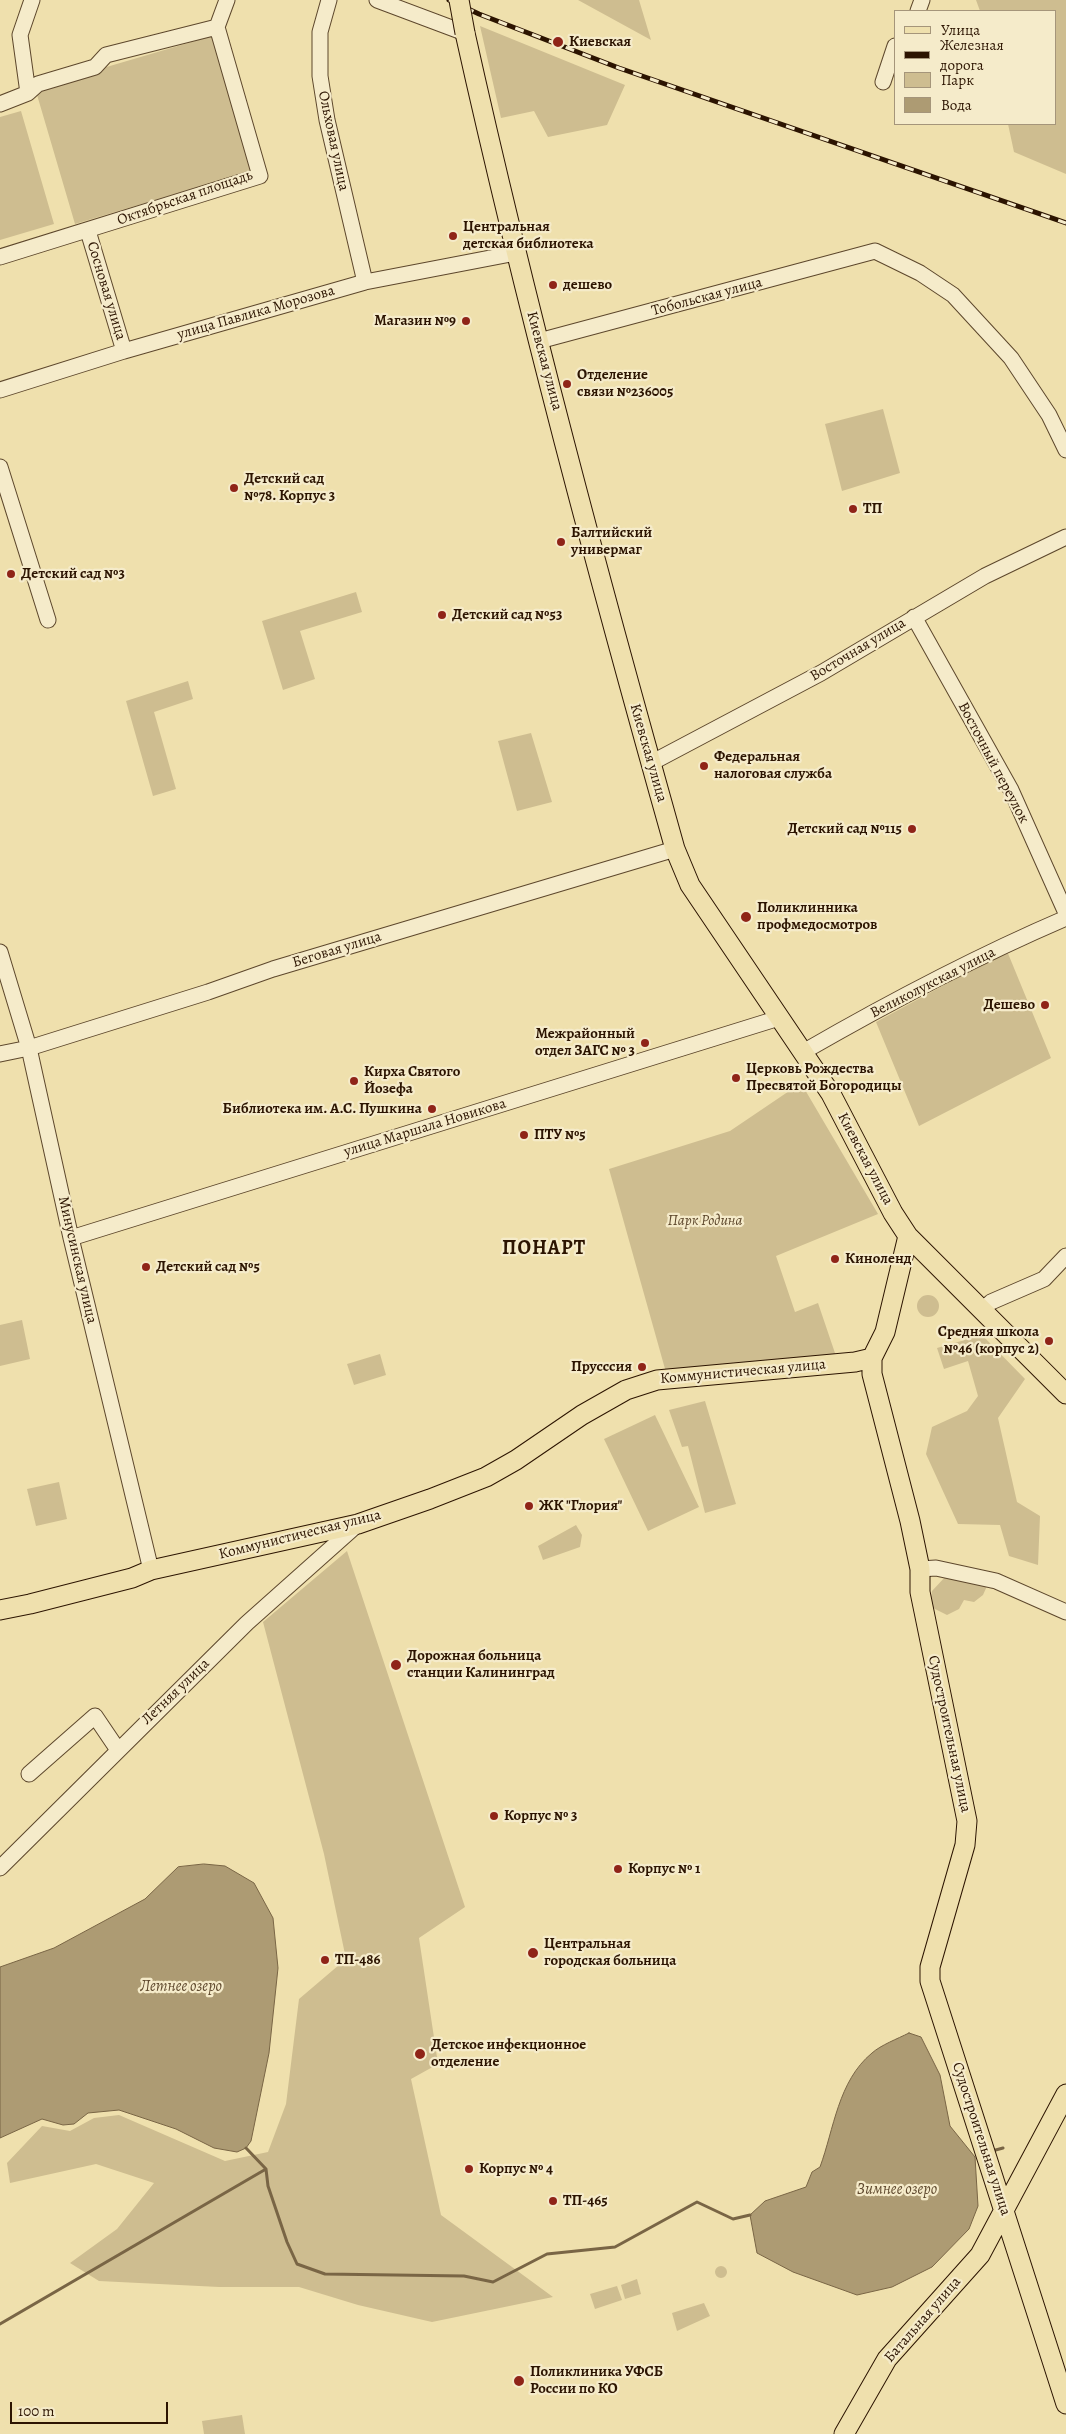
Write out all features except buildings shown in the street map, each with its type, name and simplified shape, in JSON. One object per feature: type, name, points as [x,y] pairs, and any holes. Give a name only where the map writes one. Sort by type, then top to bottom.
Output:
[{"type":"main road","name":"Киевская улица","points":[[459,0],[516,253],[651,763],[675,849],[690,885],[831,1094],[890,1207],[908,1236],[1066,1394]]},
{"type":"main road","points":[[872,1358],[885,1332],[908,1236]]},
{"type":"main road","name":"Коммунистическая улица","points":[[0,1610],[132,1578],[151,1570],[358,1524],[430,1499],[486,1477],[516,1460],[582,1415],[626,1390],[657,1380],[855,1362],[872,1358]]},
{"type":"main road","name":"Судостроительная улица","points":[[872,1358],[872,1374],[920,1570],[920,1592],[968,1821],[965,1845],[930,1967],[930,1981],[1001,2215],[1037,2313],[1066,2404]]},
{"type":"main road","name":"Батальная улица","points":[[844,2434],[887,2360],[980,2255],[1066,2094]]},
{"type":"street","points":[[28,93],[20,35],[32,0]]},
{"type":"street","points":[[0,104],[28,93],[38,84],[94,67],[106,55],[218,27],[227,0]]},
{"type":"street","name":"Ольховая улица","points":[[329,0],[320,32],[320,76],[327,120],[365,282]]},
{"type":"street","points":[[377,0],[465,32]]},
{"type":"street","name":"Октябрьская площадь","points":[[0,257],[260,176],[218,27]]},
{"type":"street","points":[[883,82],[889,57],[894,48]]},
{"type":"street","name":"Сосновая улица","points":[[88,231],[124,351]]},
{"type":"street","name":"Тобольская улица","points":[[539,341],[875,251],[920,273],[953,295],[1011,358],[1049,414],[1066,450]]},
{"type":"street","name":"улица Павлика Морозова","points":[[0,390],[124,351],[365,282],[516,253]]},
{"type":"street","points":[[0,467],[48,620]]},
{"type":"street","name":"Восточная улица","points":[[651,763],[821,673],[986,576],[1066,536]]},
{"type":"street","name":"Восточный переулок","points":[[914,617],[1011,790],[1066,913]]},
{"type":"street","name":"Беговая улица","points":[[0,1054],[29,1048],[208,992],[273,969],[675,849]]},
{"type":"street","name":"Великолукская улица","points":[[803,1052],[920,988],[1025,935],[1066,918]]},
{"type":"street","name":"Минусинская улица","points":[[0,952],[29,1048],[71,1238],[151,1570]]},
{"type":"street","name":"улица Маршала Новикова","points":[[71,1238],[779,1018]]},
{"type":"street","points":[[982,1310],[991,1302],[1044,1279],[1066,1256]]},
{"type":"street","name":"Летняя улица","points":[[0,1868],[247,1623],[358,1524]]},
{"type":"street","points":[[920,1570],[936,1568],[996,1581],[1066,1612]]},
{"type":"street","points":[[30,1774],[95,1716],[118,1750]]},
{"type":"green space","points":[[578,0],[639,0],[651,40]]},
{"type":"green space","points":[[976,0],[1066,0],[1066,174],[1014,152],[1008,125],[1056,125],[1056,10],[980,10]]},
{"type":"green space","points":[[480,26],[625,85],[607,125],[548,137],[534,111],[501,118]]},
{"type":"green space","points":[[212,36],[252,171],[75,224],[35,88]]},
{"type":"green space","points":[[21,111],[54,224],[0,240],[0,117]]},
{"type":"green space","points":[[883,409],[900,473],[842,491],[825,424]]},
{"type":"green space","points":[[356,592],[362,612],[300,631],[315,679],[283,690],[262,621]]},
{"type":"green space","points":[[188,681],[193,699],[154,712],[176,789],[153,796],[126,701]]},
{"type":"green space","points":[[531,733],[552,802],[517,811],[498,741]]},
{"type":"green space","points":[[1007,951],[1051,1058],[919,1126],[876,1022]]},
{"type":"green space","name":"Парк Родина","points":[[801,1083],[878,1214],[776,1256],[795,1312],[818,1303],[836,1356],[667,1376],[609,1169],[730,1131]]},
{"type":"green space","points":[[928,1295],[936,1298],[939,1306],[936,1314],[928,1317],[920,1314],[917,1306],[920,1298]]},
{"type":"green space","points":[[22,1320],[30,1359],[0,1366],[0,1325]]},
{"type":"green space","points":[[982,1335],[1025,1379],[998,1418],[1017,1502],[1040,1516],[1038,1565],[1009,1556],[1000,1525],[958,1524],[926,1454],[932,1427],[967,1411],[978,1396],[968,1361],[944,1369],[937,1348]]},
{"type":"green space","points":[[380,1354],[386,1375],[354,1385],[347,1364]]},
{"type":"green space","points":[[705,1401],[736,1504],[705,1513],[688,1446],[682,1447],[669,1410]]},
{"type":"green space","points":[[655,1415],[699,1507],[648,1531],[604,1439]]},
{"type":"green space","points":[[59,1482],[67,1519],[36,1526],[27,1489]]},
{"type":"green space","points":[[576,1525],[582,1535],[580,1547],[543,1560],[538,1546]]},
{"type":"green space","points":[[347,1551],[465,1907],[419,1938],[438,2064],[411,2079],[441,2215],[553,2297],[432,2322],[358,2305],[299,2287],[219,2287],[99,2281],[70,2263],[117,2229],[154,2183],[96,2164],[10,2183],[7,2163],[42,2126],[70,2131],[94,2118],[119,2115],[225,2161],[268,2152],[286,2104],[299,1999],[346,1959],[324,1854],[263,1622]]},
{"type":"green space","points":[[946,1576],[987,1586],[983,1595],[974,1602],[964,1600],[959,1609],[947,1615],[933,1608],[930,1603],[932,1591]]},
{"type":"green space","points":[[719,2266],[723,2266],[727,2272],[723,2278],[719,2278],[715,2274],[715,2270]]},
{"type":"green space","points":[[637,2279],[641,2294],[625,2299],[621,2285]]},
{"type":"green space","points":[[617,2286],[622,2300],[595,2309],[590,2294]]},
{"type":"green space","points":[[704,2303],[710,2316],[677,2331],[672,2313]]},
{"type":"green space","points":[[242,2415],[245,2434],[204,2434],[202,2421]]},
{"type":"water","name":"Летнее озеро","points":[[204,1864],[225,1866],[254,1883],[273,1918],[278,1968],[269,2053],[251,2141],[246,2148],[237,2152],[214,2148],[176,2129],[119,2110],[88,2113],[74,2124],[63,2125],[42,2119],[0,2138],[0,1967],[54,1948],[145,1899],[178,1867]]},
{"type":"water","name":"Зимнее озеро","points":[[909,2033],[921,2037],[940,2075],[950,2126],[975,2157],[978,2206],[969,2229],[932,2267],[892,2287],[857,2295],[793,2272],[757,2253],[750,2215],[765,2201],[806,2187],[812,2172],[820,2167],[844,2091],[852,2077],[872,2053]]},
{"type":"waterway","points":[[246,2148],[266,2169],[268,2186],[287,2242],[297,2264],[325,2274],[464,2276],[493,2282],[547,2254],[615,2247],[697,2202],[733,2219],[750,2215]]},
{"type":"waterway","points":[[992,2151],[1003,2148]]},
{"type":"waterway","points":[[0,2324],[266,2169]]},
{"type":"railway","points":[[449,0],[479,14],[619,68],[1066,223]]},
{"type":"place","name":"Киевская","points":[[558,42]]},
{"type":"place","name":"Центральная детская библиотека","points":[[453,236]]},
{"type":"place","name":"дешево","points":[[553,285]]},
{"type":"place","name":"Магазин №9","points":[[466,321]]},
{"type":"place","name":"Отделение связи №236005","points":[[567,384]]},
{"type":"place","name":"Детский сад №78. Корпус 3","points":[[234,488]]},
{"type":"place","name":"ТП","points":[[853,509]]},
{"type":"place","name":"Балтийский универмаг","points":[[561,542]]},
{"type":"place","name":"Детский сад №3","points":[[11,574]]},
{"type":"place","name":"Детский сад №53","points":[[442,615]]},
{"type":"place","name":"Федеральная налоговая служба","points":[[704,766]]},
{"type":"place","name":"Детский сад №115","points":[[912,829]]},
{"type":"place","name":"Поликлинника профмедосмотров","points":[[746,917]]},
{"type":"place","name":"Дешево","points":[[1045,1005]]},
{"type":"place","name":"Межрайонный отдел ЗАГС № 3","points":[[645,1043]]},
{"type":"place","name":"Церковь Рождества Пресвятой Богородицы","points":[[736,1078]]},
{"type":"place","name":"Кирха Святого Йозефа","points":[[354,1081]]},
{"type":"place","name":"Библиотека им. А.С. Пушкина","points":[[432,1109]]},
{"type":"place","name":"ПТУ №5","points":[[524,1135]]},
{"type":"place","name":"Киноленд","points":[[835,1259]]},
{"type":"place","name":"Детский сад №5","points":[[146,1267]]},
{"type":"place","name":"Средняя школа №46 (корпус 2)","points":[[1049,1341]]},
{"type":"place","name":"Прусссия","points":[[642,1367]]},
{"type":"place","name":"ЖК \"Глория\"","points":[[529,1506]]},
{"type":"place","name":"Дорожная больница станции Калининград","points":[[396,1665]]},
{"type":"place","name":"Корпус № 3","points":[[494,1816]]},
{"type":"place","name":"Корпус № 1","points":[[618,1869]]},
{"type":"place","name":"Центральная городская больница","points":[[533,1953]]},
{"type":"place","name":"ТП-486","points":[[325,1960]]},
{"type":"place","name":"Детское инфекционное отделение","points":[[420,2054]]},
{"type":"place","name":"Корпус № 4","points":[[469,2169]]},
{"type":"place","name":"ТП-465","points":[[553,2201]]},
{"type":"place","name":"Поликлиника УФСБ России по КО","points":[[519,2381]]},
{"type":"district","name":"ПОНАРТ","points":[[544,1249]]}]
